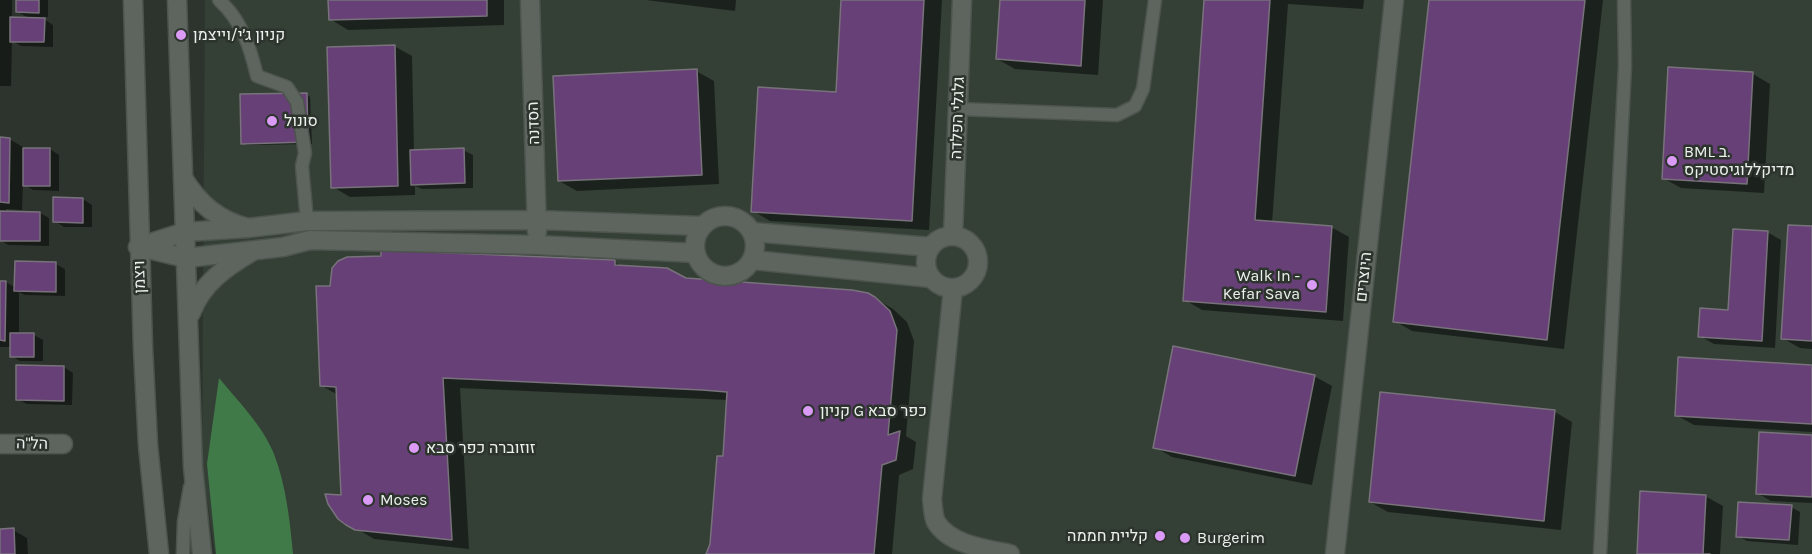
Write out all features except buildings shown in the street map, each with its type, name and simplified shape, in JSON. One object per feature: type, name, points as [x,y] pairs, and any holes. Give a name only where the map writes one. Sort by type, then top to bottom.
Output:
[{"type":"street","name":"ויצמן","points":[[132,0],[138,247],[148,445],[159,554]]},
{"type":"street","points":[[177,0],[194,467],[202,554]]},
{"type":"street","name":"הסדנה","points":[[530,0],[537,245]]},
{"type":"street","name":"גלגלי הפלדה","points":[[953,236],[962,0]]},
{"type":"street","name":"היוצרים","points":[[1335,554],[1394,0]]},
{"type":"street","points":[[183,178],[196,197],[214,214],[231,224],[248,228]]},
{"type":"street","points":[[752,232],[755,251],[753,260],[740,274],[721,277],[704,269],[695,253],[697,234],[702,226],[719,216],[738,219],[752,232],[931,247]]},
{"type":"street","points":[[138,247],[185,232],[307,221],[538,220],[702,226]]},
{"type":"street","points":[[284,247],[307,221]]},
{"type":"street","points":[[753,260],[931,278],[944,287],[953,288],[962,287],[969,282],[978,267],[975,249],[969,242],[953,236],[937,240],[927,254],[926,262],[931,278]]},
{"type":"street","points":[[138,247],[186,258],[284,247],[310,240],[537,245],[695,253]]},
{"type":"street","points":[[189,318],[194,304],[211,280],[253,251]]},
{"type":"street","points":[[953,288],[932,499],[935,521],[948,534],[973,546],[1010,554]]},
{"type":"street","name":"הל\"ה","points":[[0,444],[63,444]]},
{"type":"lane","points":[[219,0],[230,9],[247,39],[257,76],[287,87],[297,102],[305,153],[302,166],[307,221]]},
{"type":"lane","points":[[958,109],[1117,115],[1135,106],[1143,88],[1155,0]]},
{"type":"lane","points":[[1600,554],[1625,66],[1624,0]]},
{"type":"lane","points":[[183,554],[184,522],[194,467]]},
{"type":"shaded area","points":[[205,0],[1812,0],[1812,554],[215,554],[202,464]]},
{"type":"green space","points":[[219,378],[257,424],[274,454],[289,516],[293,554],[216,554],[207,464]]},
{"type":"place","name":"קניון ג׳י/וייצמן","points":[[181,35]]},
{"type":"place","name":"סונול","points":[[272,121]]},
{"type":"place","name":"BML ב. מדיקללוגיסטיקס","points":[[1672,161]]},
{"type":"place","name":"Walk In - Kefar Sava","points":[[1312,285]]},
{"type":"place","name":"קניון G כפר סבא","points":[[808,411]]},
{"type":"place","name":"זוזוברה כפר סבא","points":[[414,448]]},
{"type":"place","name":"Moses","points":[[368,500]]},
{"type":"place","name":"קליית חממה","points":[[1160,536]]},
{"type":"place","name":"Burgerim","points":[[1185,538]]}]
